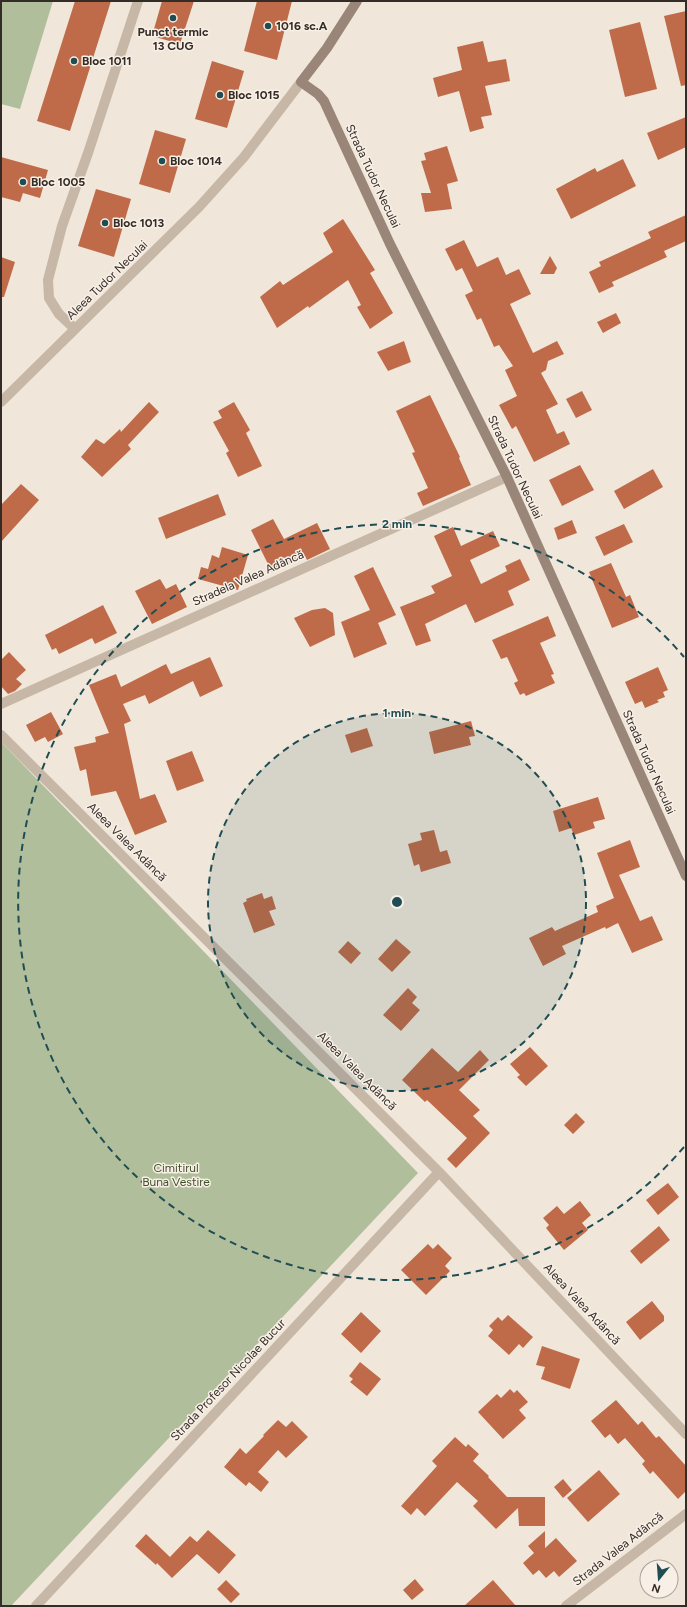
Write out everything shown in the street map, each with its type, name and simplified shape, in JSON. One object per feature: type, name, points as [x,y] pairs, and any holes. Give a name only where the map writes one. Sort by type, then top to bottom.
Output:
[{"type":"street","points":[[75,329],[59,314],[49,298],[48,280],[62,226],[88,153],[138,1]]},
{"type":"street","name":"Aleea Tudor Neculai","points":[[1,402],[199,207],[244,157],[327,48],[357,1]]},
{"type":"street","name":"Strada Tudor Neculai","points":[[301,82],[318,94],[324,101],[390,244],[507,477],[686,876]]},
{"type":"street","name":"Stradela Valea Adâncă","points":[[1,704],[507,477]]},
{"type":"street","name":"Aleea Valea Adâncă","points":[[1,735],[439,1172],[686,1434]]},
{"type":"street","name":"Strada Profesor Nicolae Bucur","points":[[36,1606],[439,1172]]},
{"type":"street","name":"Strada Valea Adâncă","points":[[566,1606],[686,1514]]},
{"type":"green space","points":[[1,1],[53,1],[20,109],[1,104]]},
{"type":"green space","name":"Cimitirul Buna Vestire","points":[[1,742],[418,1173],[11,1606],[1,1606]]},
{"type":"building","name":"Bloc 1011","points":[[75,1],[111,1],[70,131],[37,121]]},
{"type":"building","name":"Punct termic 13 CUG","points":[[162,1],[194,1],[180,44],[152,36]]},
{"type":"building","name":"1016 sc.A","points":[[257,1],[292,1],[277,60],[244,51]]},
{"type":"building","points":[[686,11],[686,85],[681,86],[664,16]]},
{"type":"building","points":[[640,22],[657,89],[625,97],[609,30]]},
{"type":"building","points":[[483,41],[488,62],[506,59],[510,81],[485,86],[492,115],[481,117],[484,128],[470,132],[459,91],[438,97],[433,78],[462,70],[457,47]]},
{"type":"building","name":"Bloc 1015","points":[[212,61],[244,71],[227,128],[195,119]]},
{"type":"building","points":[[686,117],[686,147],[658,160],[647,133]]},
{"type":"building","name":"Bloc 1014","points":[[155,130],[186,139],[170,193],[139,184]]},
{"type":"building","points":[[447,146],[458,181],[447,184],[452,209],[425,212],[421,193],[431,193],[421,161],[426,160],[424,153]]},
{"type":"building","name":"Bloc 1005","points":[[1,157],[48,170],[40,198],[23,193],[20,202],[1,197]]},
{"type":"building","points":[[623,159],[636,186],[571,219],[556,189],[595,168],[597,172]]},
{"type":"building","name":"Bloc 1013","points":[[96,189],[131,199],[114,257],[78,246]]},
{"type":"building","points":[[686,215],[686,241],[664,251],[667,257],[612,282],[614,286],[599,293],[589,272],[601,266],[599,262],[651,238],[648,232]]},
{"type":"building","points":[[343,219],[375,270],[370,273],[393,313],[370,329],[357,307],[361,305],[348,280],[309,308],[308,306],[277,328],[260,297],[280,281],[283,285],[333,252],[323,233]]},
{"type":"building","points":[[464,240],[477,267],[498,257],[506,275],[519,269],[531,294],[510,304],[533,353],[557,341],[564,354],[548,361],[546,370],[541,373],[558,404],[546,410],[557,434],[564,431],[570,444],[534,462],[516,426],[512,429],[499,405],[517,396],[505,370],[513,366],[499,345],[494,347],[481,318],[477,320],[465,295],[473,291],[462,268],[456,271],[445,249]]},
{"type":"building","points":[[550,256],[557,268],[554,274],[540,274]]},
{"type":"building","points":[[1,257],[15,262],[4,297],[1,297]]},
{"type":"building","points":[[616,313],[621,323],[603,333],[597,322]]},
{"type":"building","points":[[404,341],[411,362],[388,371],[377,352]]},
{"type":"building","points":[[582,391],[592,410],[576,418],[566,399]]},
{"type":"building","points":[[430,395],[460,457],[459,458],[471,485],[423,506],[417,493],[428,488],[412,453],[415,452],[396,411]]},
{"type":"building","points":[[149,402],[159,412],[128,445],[131,449],[102,477],[81,457],[96,439],[104,444],[120,429],[121,432]]},
{"type":"building","points":[[234,402],[250,430],[246,433],[262,466],[238,477],[226,453],[229,451],[213,422],[222,418],[218,411]]},
{"type":"building","points":[[580,465],[594,490],[562,506],[549,480]]},
{"type":"building","points":[[653,469],[663,487],[624,509],[614,491]]},
{"type":"building","points":[[21,484],[39,500],[1,542],[1,505]]},
{"type":"building","points":[[218,494],[226,515],[166,539],[158,518]]},
{"type":"building","points":[[273,519],[284,539],[317,523],[330,549],[307,560],[305,556],[272,572],[251,530]]},
{"type":"building","points":[[572,520],[577,533],[558,540],[554,528]]},
{"type":"building","points":[[624,524],[633,542],[604,556],[595,537]]},
{"type":"building","points":[[453,527],[461,546],[493,531],[500,546],[470,560],[481,584],[507,571],[505,566],[520,559],[530,580],[508,591],[514,605],[475,623],[466,604],[425,624],[431,641],[416,646],[400,607],[435,593],[431,586],[452,576],[434,536]]},
{"type":"building","points":[[222,547],[248,555],[238,590],[198,579],[201,567],[208,569],[212,555],[219,558]]},
{"type":"building","points":[[611,563],[626,597],[630,595],[639,617],[612,628],[589,572]]},
{"type":"building","points":[[373,567],[396,615],[378,623],[387,644],[354,658],[341,622],[370,610],[354,576]]},
{"type":"building","points":[[160,579],[166,589],[176,584],[187,607],[152,624],[135,591]]},
{"type":"building","points":[[103,605],[117,633],[95,644],[92,638],[59,654],[56,648],[52,650],[45,635]]},
{"type":"building","points":[[325,608],[333,613],[335,635],[310,647],[294,618],[312,610]]},
{"type":"building","points":[[548,616],[556,636],[540,643],[554,674],[551,675],[555,683],[526,696],[524,693],[520,695],[514,683],[518,681],[507,657],[501,659],[492,640]]},
{"type":"building","points":[[9,652],[26,670],[16,679],[22,684],[15,691],[8,694],[1,686],[1,660]]},
{"type":"building","points":[[210,657],[223,686],[200,697],[193,681],[149,704],[145,695],[123,704],[131,721],[124,724],[140,799],[155,794],[167,822],[135,835],[116,791],[91,796],[86,769],[80,771],[74,747],[96,742],[95,737],[109,733],[89,685],[116,674],[121,687],[166,664],[171,674]]},
{"type":"building","points":[[658,667],[668,690],[663,692],[665,697],[657,700],[659,702],[645,708],[642,701],[635,704],[625,682]]},
{"type":"building","points":[[51,712],[63,734],[48,742],[45,737],[35,742],[26,725]]},
{"type":"building","points":[[471,721],[475,736],[469,737],[471,745],[434,754],[429,732]]},
{"type":"building","points":[[367,728],[373,746],[351,753],[345,735]]},
{"type":"building","points":[[192,751],[204,781],[177,791],[166,761]]},
{"type":"building","points":[[598,797],[605,819],[593,822],[595,828],[574,835],[571,828],[559,832],[553,811]]},
{"type":"building","points":[[434,830],[440,852],[447,850],[451,863],[421,872],[419,864],[414,866],[408,844],[422,840],[420,833]]},
{"type":"building","points":[[630,840],[640,867],[619,875],[640,921],[652,916],[663,940],[632,953],[618,923],[606,929],[605,927],[562,946],[566,954],[543,966],[529,938],[552,927],[555,931],[598,912],[596,906],[614,898],[597,853]]},
{"type":"building","points":[[262,893],[264,899],[272,896],[276,909],[269,911],[275,925],[254,933],[243,903],[247,901],[246,899]]},
{"type":"building","points":[[396,939],[411,952],[392,972],[378,959]]},
{"type":"building","points":[[348,941],[361,953],[351,964],[338,952]]},
{"type":"building","points":[[408,988],[417,997],[412,1003],[420,1010],[401,1031],[383,1015]]},
{"type":"building","points":[[530,1047],[548,1066],[526,1086],[517,1077],[520,1075],[510,1064]]},
{"type":"building","points":[[432,1048],[458,1072],[480,1050],[489,1060],[459,1090],[480,1110],[473,1116],[490,1133],[456,1168],[447,1159],[467,1138],[427,1100],[425,1102],[402,1080]]},
{"type":"building","points":[[576,1113],[585,1122],[573,1134],[564,1125]]},
{"type":"building","points":[[668,1183],[679,1197],[658,1215],[646,1200]]},
{"type":"building","points":[[580,1201],[591,1215],[582,1223],[588,1230],[564,1250],[546,1228],[549,1225],[543,1218],[557,1206],[564,1214]]},
{"type":"building","points":[[659,1226],[670,1240],[641,1264],[630,1251]]},
{"type":"building","points":[[428,1244],[433,1249],[438,1244],[452,1258],[445,1266],[450,1271],[426,1295],[401,1270]]},
{"type":"building","points":[[652,1301],[664,1316],[664,1321],[640,1340],[626,1322]]},
{"type":"building","points":[[361,1312],[381,1331],[361,1353],[341,1334]]},
{"type":"building","points":[[508,1315],[533,1337],[523,1348],[519,1344],[509,1355],[488,1336],[493,1330],[489,1326],[498,1317],[502,1321]]},
{"type":"building","points":[[542,1346],[580,1359],[570,1389],[541,1379],[545,1367],[536,1365]]},
{"type":"building","points":[[360,1362],[381,1379],[367,1396],[350,1382],[353,1379],[349,1376]]},
{"type":"building","points":[[510,1389],[514,1393],[517,1390],[528,1402],[519,1410],[526,1418],[503,1439],[478,1412],[497,1394],[501,1398]]},
{"type":"building","points":[[616,1400],[638,1425],[642,1421],[656,1438],[659,1436],[686,1466],[686,1491],[678,1499],[653,1471],[650,1474],[642,1464],[645,1461],[625,1438],[618,1444],[610,1434],[605,1438],[591,1421]]},
{"type":"building","points":[[278,1420],[286,1427],[292,1421],[308,1437],[286,1458],[278,1450],[258,1472],[269,1482],[261,1492],[249,1482],[246,1486],[224,1467],[240,1448],[246,1454]]},
{"type":"building","points":[[455,1437],[466,1447],[468,1444],[479,1454],[473,1461],[489,1476],[488,1477],[507,1497],[545,1497],[545,1526],[519,1526],[518,1508],[496,1529],[473,1506],[478,1501],[457,1482],[425,1516],[417,1508],[411,1515],[401,1506],[437,1466],[432,1461]]},
{"type":"building","points":[[599,1470],[620,1494],[588,1522],[567,1498]]},
{"type":"building","points":[[563,1479],[572,1490],[563,1498],[554,1487]]},
{"type":"building","points":[[208,1530],[236,1555],[219,1574],[197,1554],[172,1578],[157,1563],[156,1565],[135,1546],[146,1534],[170,1557],[190,1536],[197,1542]]},
{"type":"building","points":[[545,1531],[545,1548],[556,1538],[577,1561],[559,1577],[554,1571],[546,1578],[539,1570],[533,1575],[523,1563],[534,1553],[528,1546]]},
{"type":"building","points":[[415,1579],[424,1590],[412,1600],[403,1590]]},
{"type":"building","points":[[226,1580],[240,1594],[231,1603],[217,1589]]},
{"type":"building","points":[[493,1580],[516,1606],[464,1606]]},
{"type":"place","name":"Punct termic 13 CUG","points":[[173,18]]},
{"type":"place","name":"1016 sc.A","points":[[268,26]]},
{"type":"place","name":"Bloc 1011","points":[[74,61]]},
{"type":"place","name":"Bloc 1015","points":[[220,95]]},
{"type":"place","name":"Bloc 1014","points":[[162,161]]},
{"type":"place","name":"Bloc 1005","points":[[23,182]]},
{"type":"place","name":"Bloc 1013","points":[[105,223]]}]
